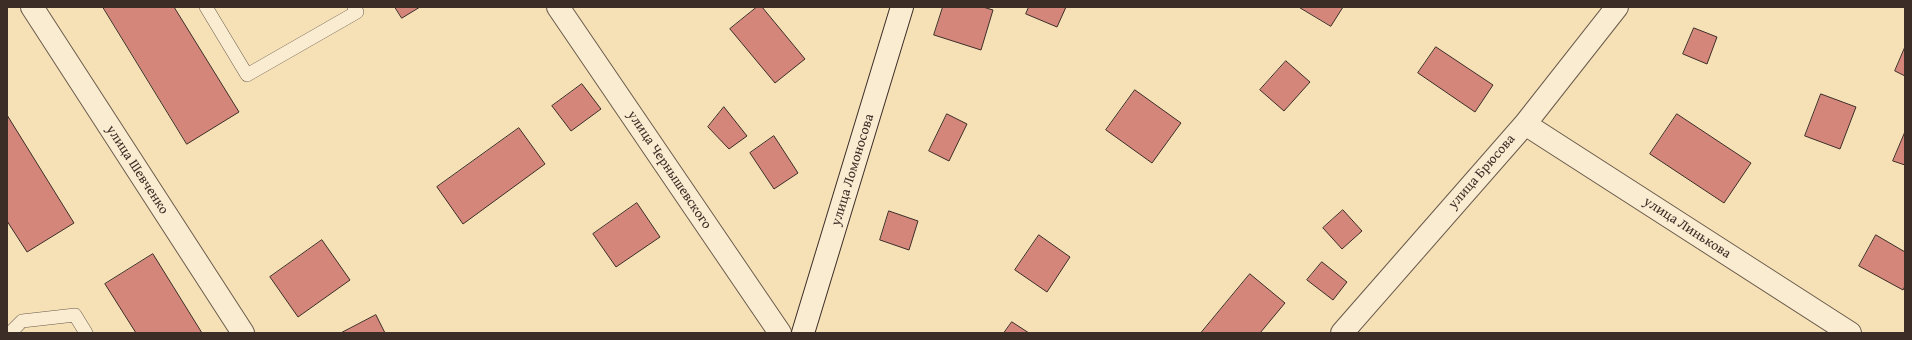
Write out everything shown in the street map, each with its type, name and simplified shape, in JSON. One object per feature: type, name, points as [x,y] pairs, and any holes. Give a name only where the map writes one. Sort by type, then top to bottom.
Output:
[{"type":"street","name":"улица Шевченко","points":[[32,7],[243,333]]},
{"type":"street","name":"улица Чернышевского","points":[[558,7],[780,333]]},
{"type":"street","name":"улица Ломоносова","points":[[804,333],[902,7]]},
{"type":"street","name":"улица Брюсова","points":[[1342,333],[1525,124],[1617,7]]},
{"type":"street","name":"улица Линькова","points":[[1525,124],[1850,333]]},
{"type":"lane","points":[[206,7],[247,76],[357,12],[354,7]]},
{"type":"lane","points":[[10,333],[22,321],[75,315],[86,333]]},
{"type":"building","points":[[103,7],[174,7],[239,112],[187,144]]},
{"type":"building","points":[[395,7],[420,7],[402,18]]},
{"type":"building","points":[[757,7],[762,7],[805,59],[775,83],[730,29]]},
{"type":"building","points":[[943,7],[983,7],[993,10],[981,50],[934,35]]},
{"type":"building","points":[[1029,7],[1066,7],[1057,27],[1026,14]]},
{"type":"building","points":[[1299,7],[1343,7],[1331,26]]},
{"type":"building","points":[[1694,28],[1717,37],[1707,64],[1683,54]]},
{"type":"building","points":[[1436,47],[1493,85],[1475,112],[1418,73]]},
{"type":"building","points":[[1905,47],[1905,76],[1895,71]]},
{"type":"building","points":[[1286,61],[1310,82],[1284,111],[1260,90]]},
{"type":"building","points":[[582,84],[601,109],[571,131],[552,106]]},
{"type":"building","points":[[1135,90],[1181,123],[1152,163],[1106,130]]},
{"type":"building","points":[[1821,94],[1856,107],[1840,149],[1805,136]]},
{"type":"building","points":[[724,107],[747,136],[729,149],[708,127]]},
{"type":"building","points":[[947,114],[967,124],[949,161],[929,151]]},
{"type":"building","points":[[1677,114],[1751,163],[1724,203],[1650,154]]},
{"type":"building","points":[[7,115],[74,223],[27,252],[7,221]]},
{"type":"building","points":[[519,128],[545,164],[463,224],[437,187]]},
{"type":"building","points":[[1905,132],[1905,165],[1893,161]]},
{"type":"building","points":[[774,136],[798,173],[774,189],[750,153]]},
{"type":"building","points":[[637,203],[660,237],[616,267],[593,234]]},
{"type":"building","points":[[1343,210],[1362,231],[1342,249],[1323,228]]},
{"type":"building","points":[[889,211],[918,221],[909,250],[880,240]]},
{"type":"building","points":[[1039,235],[1070,257],[1047,292],[1015,270]]},
{"type":"building","points":[[1876,235],[1905,252],[1905,286],[1903,290],[1859,266]]},
{"type":"building","points":[[322,240],[350,280],[298,317],[270,277]]},
{"type":"building","points":[[153,254],[202,333],[136,333],[105,284]]},
{"type":"building","points":[[1322,262],[1347,282],[1333,300],[1307,280]]},
{"type":"building","points":[[1250,274],[1285,303],[1260,333],[1201,333]]},
{"type":"building","points":[[376,315],[385,333],[341,333]]},
{"type":"building","points":[[1012,322],[1029,333],[1004,333]]}]
